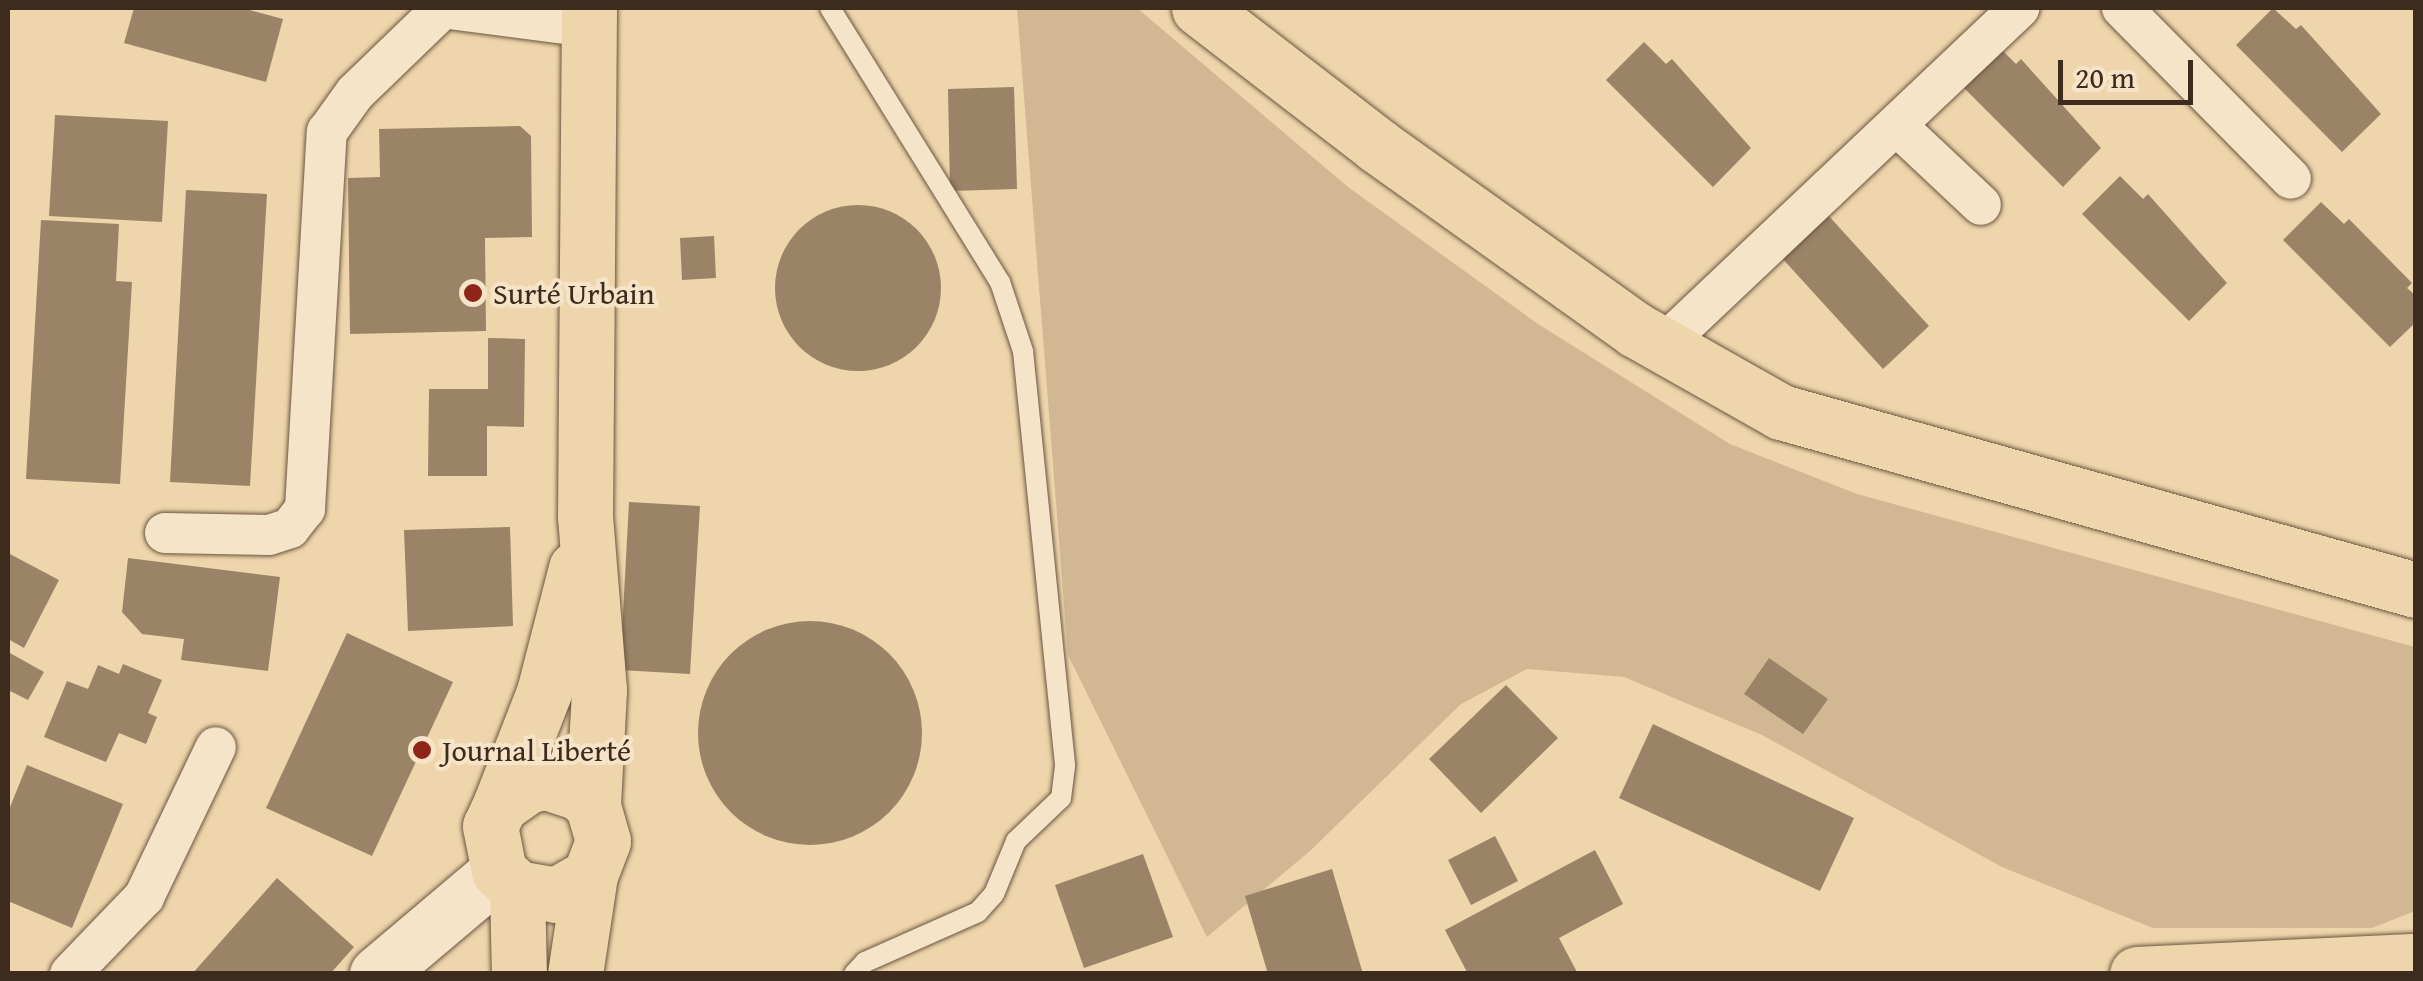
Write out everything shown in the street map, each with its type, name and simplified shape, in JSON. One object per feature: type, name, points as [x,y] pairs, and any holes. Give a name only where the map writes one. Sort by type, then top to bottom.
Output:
[{"type":"main road","points":[[1199,8],[1378,146],[1662,346],[1781,412],[2416,590]]},
{"type":"main road","points":[[575,974],[590,875],[603,841],[593,806],[598,670],[585,516],[589,17]]},
{"type":"main road","points":[[519,974],[508,879],[490,826],[561,634],[585,516]]},
{"type":"main road","points":[[500,805],[513,793],[547,782],[580,793],[593,806]]},
{"type":"main road","points":[[508,879],[556,895],[590,875]]},
{"type":"main road","points":[[377,974],[508,879]]},
{"type":"main road","points":[[2137,974],[2416,961]]},
{"type":"street","points":[[164,533],[269,535],[290,528],[305,509],[327,132],[355,94],[443,8],[589,17]]},
{"type":"street","points":[[1662,346],[2020,8]]},
{"type":"street","points":[[2122,8],[2292,179]]},
{"type":"street","points":[[1897,126],[1981,205]]},
{"type":"street","points":[[70,974],[144,897],[216,748]]},
{"type":"lane","points":[[830,8],[1000,282],[1023,351],[1066,766],[1061,798],[1016,841],[994,894],[978,912],[865,962],[854,974]]},
{"type":"shaded area","points":[[1017,8],[1137,8],[1348,187],[1538,324],[1730,444],[1857,494],[2415,647],[2415,911],[2372,928],[2153,928],[2002,867],[1762,735],[1624,677],[1527,669],[1461,704],[1310,851],[1207,937],[1068,655]]},
{"type":"building","points":[[134,8],[242,8],[283,19],[266,82],[124,43]]},
{"type":"building","points":[[2273,8],[2296,29],[2301,25],[2381,114],[2342,152],[2236,45]]},
{"type":"building","points":[[1644,42],[1666,64],[1672,59],[1751,148],[1713,187],[1606,80]]},
{"type":"building","points":[[1994,42],[2016,64],[2021,59],[2101,148],[2063,187],[1956,80]]},
{"type":"building","points":[[1014,87],[1017,189],[950,191],[948,89]]},
{"type":"building","points":[[55,115],[168,121],[162,222],[49,216]]},
{"type":"building","points":[[520,126],[531,136],[532,237],[485,238],[486,331],[350,334],[348,178],[380,177],[379,129]]},
{"type":"building","points":[[2120,176],[2143,199],[2148,194],[2227,283],[2189,321],[2082,214]]},
{"type":"building","points":[[186,190],[267,194],[250,486],[170,482]]},
{"type":"building","points":[[2321,202],[2344,224],[2349,219],[2412,283],[2407,288],[2416,296],[2416,322],[2390,347],[2283,240]]},
{"type":"building","points":[[858,205],[890,211],[917,229],[935,256],[941,288],[935,320],[917,347],[890,365],[858,371],[826,365],[799,347],[781,320],[775,288],[781,256],[799,229],[826,211]]},
{"type":"building","points":[[1827,214],[1929,326],[1883,369],[1781,257]]},
{"type":"building","points":[[41,220],[119,224],[116,281],[132,282],[120,484],[26,479]]},
{"type":"building","points":[[714,236],[716,278],[682,280],[680,238]]},
{"type":"building","points":[[488,338],[525,339],[524,427],[487,426],[487,476],[428,476],[429,389],[488,389]]},
{"type":"building","points":[[629,502],[700,506],[690,674],[620,670]]},
{"type":"building","points":[[510,527],[513,626],[408,631],[404,530]]},
{"type":"building","points":[[8,553],[59,580],[24,648],[8,639]]},
{"type":"building","points":[[128,558],[280,577],[268,671],[181,660],[184,639],[142,634],[122,612]]},
{"type":"building","points":[[810,621],[853,629],[889,654],[914,690],[922,733],[914,776],[889,812],[853,837],[810,845],[767,837],[731,812],[706,776],[698,733],[706,690],[731,654],[767,629]]},
{"type":"building","points":[[347,633],[453,682],[372,856],[266,808]]},
{"type":"building","points":[[8,652],[44,672],[28,700],[10,691],[8,696]]},
{"type":"building","points":[[1769,658],[1828,699],[1803,734],[1744,694]]},
{"type":"building","points":[[123,664],[162,680],[148,713],[157,717],[146,744],[119,733],[106,762],[44,737],[67,681],[88,689],[98,665],[119,674]]},
{"type":"building","points":[[1506,685],[1558,738],[1481,813],[1429,759]]},
{"type":"building","points":[[1653,724],[1854,818],[1820,891],[1619,798]]},
{"type":"building","points":[[27,765],[123,804],[72,928],[8,901],[8,812]]},
{"type":"building","points":[[1495,836],[1518,881],[1471,905],[1448,860]]},
{"type":"building","points":[[1595,850],[1623,904],[1559,938],[1578,974],[1468,974],[1445,930]]},
{"type":"building","points":[[1143,854],[1173,937],[1084,968],[1055,885]]},
{"type":"building","points":[[1332,869],[1363,974],[1268,974],[1245,896]]},
{"type":"building","points":[[277,878],[354,947],[330,974],[192,974]]},
{"type":"place","name":"Surté Urbain","points":[[473,293]]},
{"type":"place","name":"Journal Liberté","points":[[422,750]]}]
